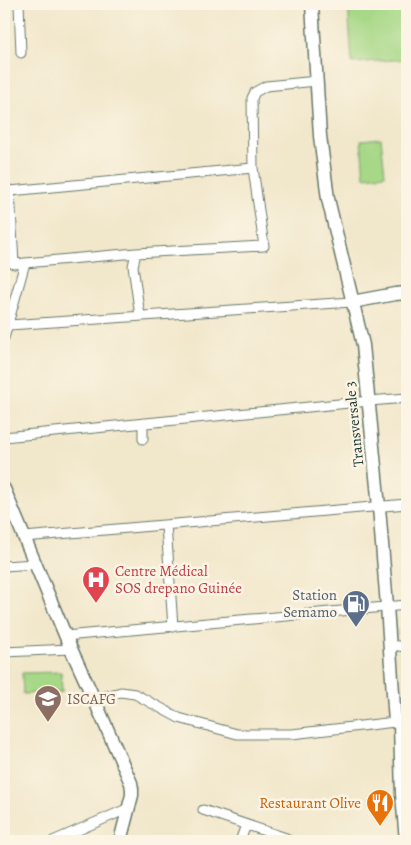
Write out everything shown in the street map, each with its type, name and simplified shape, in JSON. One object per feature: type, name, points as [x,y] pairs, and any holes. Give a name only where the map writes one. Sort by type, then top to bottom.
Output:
[{"type":"main road","name":"Transversale 3","points":[[312,4],[320,136],[328,199],[362,345],[369,401],[389,646],[401,723],[406,841]]},
{"type":"main road","points":[[352,302],[407,293]]},
{"type":"main road","points":[[4,489],[70,649],[131,782],[129,808],[120,841]]},
{"type":"street","points":[[19,4],[21,53]]},
{"type":"street","points":[[4,260],[14,264],[136,253],[264,246],[253,168],[252,98],[255,92],[266,86],[317,80]]},
{"type":"street","points":[[14,264],[7,188],[253,168]]},
{"type":"street","points":[[136,253],[134,266],[140,316]]},
{"type":"street","points":[[4,338],[25,263]]},
{"type":"street","points":[[8,324],[352,302]]},
{"type":"street","points":[[4,437],[407,398]]},
{"type":"street","points":[[143,423],[143,439]]},
{"type":"street","points":[[24,537],[407,504]]},
{"type":"street","points":[[166,526],[173,627]]},
{"type":"street","points":[[4,566],[35,564]]},
{"type":"street","points":[[65,636],[407,605]]},
{"type":"street","points":[[389,646],[407,647]]},
{"type":"street","points":[[4,652],[70,649]]},
{"type":"street","points":[[94,699],[121,692],[135,694],[179,718],[237,734],[292,734],[401,723]]},
{"type":"street","points":[[53,841],[129,808]]},
{"type":"street","points":[[203,810],[286,838],[289,841]]},
{"type":"street","points":[[240,841],[246,825]]},
{"type":"green space","points":[[348,4],[407,4],[407,59],[352,63]]},
{"type":"green space","points":[[381,138],[385,175],[364,177],[361,140]]},
{"type":"green space","points":[[61,672],[62,692],[23,694],[22,673]]},
{"type":"place","name":"Centre Médical SOS drepano Guinée","points":[[96,604]]},
{"type":"place","name":"Station Semamo","points":[[356,628]]},
{"type":"place","name":"ISCAFG","points":[[48,723]]},
{"type":"place","name":"Restaurant Olive","points":[[380,827]]}]
